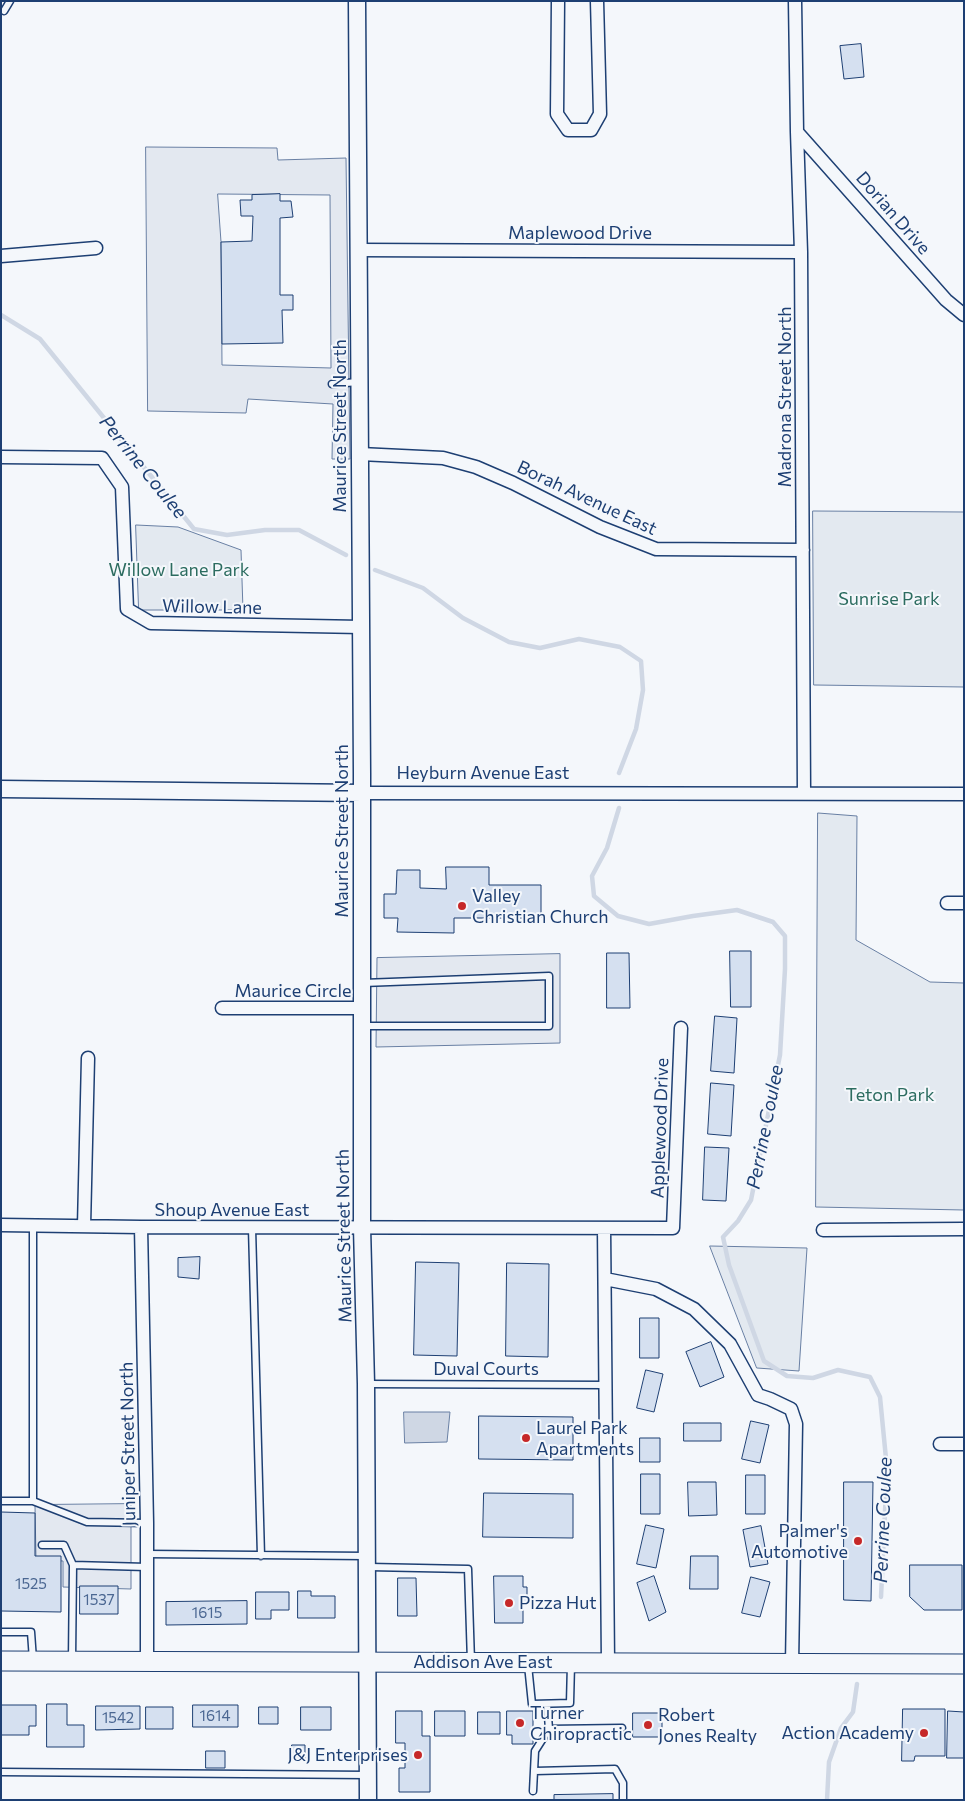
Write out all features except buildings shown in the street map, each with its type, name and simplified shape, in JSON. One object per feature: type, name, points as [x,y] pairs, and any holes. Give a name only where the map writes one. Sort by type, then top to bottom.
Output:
[{"type":"main road","name":"Addison Ave East","points":[[1,1661],[964,1664]]},
{"type":"street","name":"Maurice Street North","points":[[358,1],[355,166],[359,250],[363,983],[362,1227],[366,1384],[368,1800]]},
{"type":"street","points":[[558,1],[557,114],[568,130],[590,130],[600,114],[598,1]]},
{"type":"street","name":"Madrona Street North","points":[[795,1],[801,252],[804,793]]},
{"type":"street","name":"Dorian Drive","points":[[797,132],[946,300],[964,315]]},
{"type":"street","points":[[1,256],[96,248]]},
{"type":"street","name":"Maplewood Drive","points":[[359,250],[801,252]]},
{"type":"street","name":"Borah Avenue East","points":[[360,454],[443,458],[476,467],[513,483],[600,527],[656,549],[803,550]]},
{"type":"street","name":"Willow Lane","points":[[1,457],[102,458],[122,487],[127,609],[151,623],[361,626]]},
{"type":"street","name":"Heyburn Avenue East","points":[[1,789],[362,793],[964,794]]},
{"type":"street","points":[[947,903],[964,903]]},
{"type":"street","name":"Maurice Circle","points":[[222,1008],[363,1008]]},
{"type":"street","name":"Applewood Drive","points":[[673,1228],[681,1028]]},
{"type":"street","points":[[84,1226],[88,1058]]},
{"type":"street","name":"Shoup Avenue East","points":[[1,1225],[252,1228],[673,1228]]},
{"type":"street","name":"Juniper Street North","points":[[142,1227],[147,1523],[147,1661]]},
{"type":"street","points":[[604,1228],[608,1663]]},
{"type":"street","points":[[823,1230],[964,1229]]},
{"type":"street","points":[[605,1279],[656,1289],[694,1309],[730,1344],[758,1395],[770,1398],[791,1409],[796,1424],[792,1664]]},
{"type":"street","points":[[940,1444],[964,1444]]},
{"type":"lane","points":[[4,11],[10,1]]},
{"type":"lane","points":[[332,384],[360,382]]},
{"type":"lane","points":[[363,983],[549,976],[549,1026],[363,1026]]},
{"type":"lane","points":[[33,1226],[33,1501]]},
{"type":"lane","points":[[252,1228],[261,1556]]},
{"type":"lane","name":"Duval Courts","points":[[366,1384],[606,1385]]},
{"type":"lane","points":[[1,1501],[33,1501],[86,1522],[147,1523]]},
{"type":"lane","points":[[42,1545],[64,1545],[73,1566],[72,1661]]},
{"type":"lane","points":[[73,1566],[261,1556],[468,1569],[471,1662]]},
{"type":"lane","points":[[1,1632],[31,1632],[33,1661]]},
{"type":"lane","points":[[528,1663],[532,1704],[570,1704],[571,1663]]},
{"type":"lane","points":[[534,1791],[535,1751],[549,1730],[547,1704]]},
{"type":"lane","points":[[549,1730],[622,1728]]},
{"type":"lane","points":[[534,1771],[615,1769],[623,1783],[623,1800]]},
{"type":"lane","points":[[1,1772],[368,1775]]},
{"type":"green space","name":"Sunrise Park","points":[[813,511],[964,512],[964,687],[814,685]]},
{"type":"green space","name":"Willow Lane Park","points":[[136,525],[178,527],[241,550],[243,610],[139,610]]},
{"type":"green space","name":"Teton Park","points":[[818,813],[857,816],[856,940],[930,982],[964,983],[964,1210],[816,1207]]},
{"type":"green space","points":[[710,1246],[807,1248],[799,1371],[757,1368]]},
{"type":"shaded area","points":[[146,147],[277,148],[278,160],[346,158],[350,459],[332,459],[333,404],[248,399],[246,413],[148,411]],"holes":[[[218,194],[330,195],[331,368],[222,365],[221,242]]]},
{"type":"shaded area","points":[[560,954],[560,1043],[376,1047],[377,958]]},
{"type":"shaded area","points":[[404,1412],[450,1412],[447,1442],[405,1443]]},
{"type":"shaded area","points":[[131,1504],[131,1589],[63,1587],[63,1561],[36,1560],[35,1505]]},
{"type":"waterway","name":"Perrine Coulee","points":[[1,315],[40,339],[194,529],[227,535],[265,530],[299,530],[346,555]]},
{"type":"waterway","name":"Perrine Coulee","points":[[375,570],[423,588],[463,618],[509,642],[540,648],[579,639],[620,647],[641,661],[643,690],[636,729],[619,773]]},
{"type":"waterway","name":"Perrine Coulee","points":[[619,808],[607,848],[592,876],[594,896],[618,916],[649,924],[737,910],[773,922],[785,936],[780,1055],[751,1200],[738,1221],[723,1237],[729,1265],[764,1361],[787,1376],[813,1378],[838,1370],[870,1377],[880,1397],[887,1469],[881,1597]]},
{"type":"waterway","name":"Perrine Coulee","points":[[827,1800],[829,1762],[841,1728],[853,1712],[857,1684]]},
{"type":"place","name":"Valley Christian Church","points":[[462,906]]},
{"type":"place","name":"Laurel Park Apartments","points":[[526,1438]]},
{"type":"place","name":"Palmer's Automotive","points":[[858,1541]]},
{"type":"place","name":"Pizza Hut","points":[[509,1603]]},
{"type":"place","name":"Turner Chiropractic","points":[[520,1723]]},
{"type":"place","name":"Robert Jones Realty","points":[[648,1725]]},
{"type":"place","name":"Action Academy","points":[[924,1733]]},
{"type":"place","name":"J&J Enterprises","points":[[418,1755]]}]
